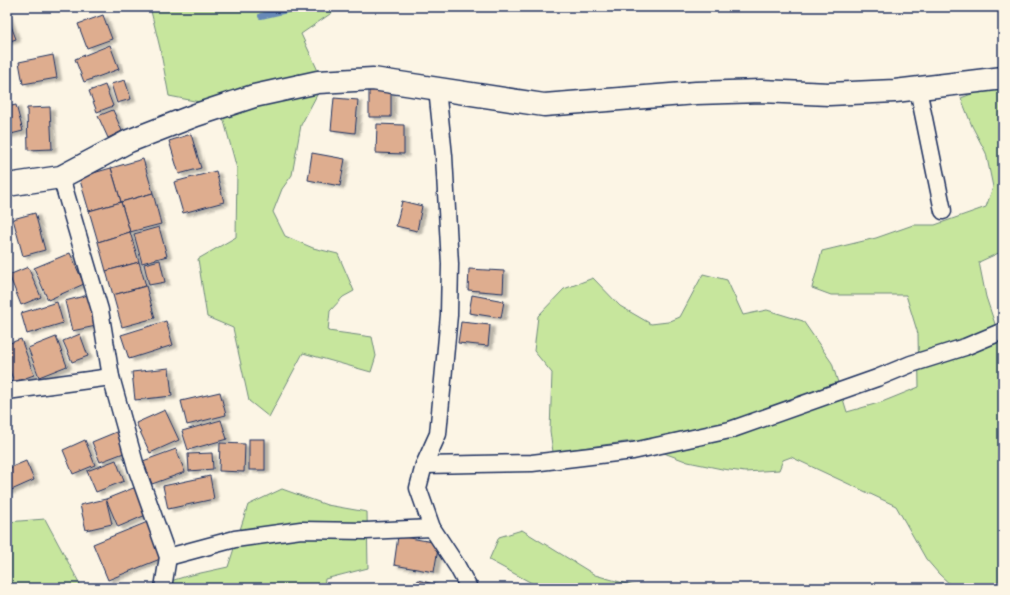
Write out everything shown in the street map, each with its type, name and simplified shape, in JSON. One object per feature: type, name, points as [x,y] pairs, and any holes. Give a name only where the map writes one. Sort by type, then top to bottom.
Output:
[{"type":"main road","points":[[7,185],[61,177],[129,141],[196,114],[254,96],[318,82],[373,79],[544,105],[696,93],[761,91],[830,94],[895,91],[1003,78]]},
{"type":"street","points":[[918,88],[943,211]]},
{"type":"street","points":[[437,89],[444,156],[450,264],[449,315],[438,434],[424,465],[418,488],[432,528],[469,588]]},
{"type":"street","points":[[61,177],[100,310],[111,377],[136,467],[168,557],[163,588]]},
{"type":"street","points":[[424,465],[540,462],[634,451],[730,430],[877,378],[911,364],[965,347],[1003,331]]},
{"type":"street","points":[[7,391],[111,377]]},
{"type":"street","points":[[168,557],[235,539],[301,530],[366,531],[432,528]]},
{"type":"green space","points":[[150,7],[353,7],[333,12],[301,34],[319,73],[318,93],[301,125],[292,175],[282,189],[273,212],[285,236],[313,248],[338,254],[354,291],[343,297],[330,311],[328,331],[372,337],[376,356],[371,372],[303,353],[269,417],[249,401],[233,328],[207,317],[198,259],[236,237],[237,169],[220,106],[169,96],[160,48]]},
{"type":"green space","points":[[995,85],[1003,92],[1003,251],[979,262],[986,297],[1001,342],[1003,342],[1003,588],[953,587],[926,559],[896,506],[791,457],[783,460],[779,470],[745,472],[688,462],[632,441],[553,452],[550,431],[552,373],[534,351],[538,316],[564,289],[593,278],[620,306],[651,324],[668,322],[680,317],[703,274],[727,280],[743,315],[767,310],[803,321],[832,363],[847,412],[882,402],[919,387],[918,334],[906,295],[831,295],[812,288],[822,251],[876,238],[913,225],[935,225],[986,207],[993,187],[986,153],[972,126],[961,98]]},
{"type":"green space","points":[[282,489],[327,505],[367,512],[368,568],[325,579],[324,588],[148,588],[187,576],[228,567],[248,505]]},
{"type":"green space","points":[[45,519],[82,588],[7,588],[7,522]]},
{"type":"green space","points":[[522,530],[595,575],[641,588],[541,588],[489,560],[499,537]]},
{"type":"building","points":[[7,15],[16,39],[7,42]]},
{"type":"building","points":[[103,15],[112,39],[87,48],[78,24]]},
{"type":"building","points":[[110,45],[119,69],[84,82],[75,59]]},
{"type":"building","points":[[53,55],[57,78],[23,84],[19,62]]},
{"type":"building","points":[[125,80],[131,99],[117,103],[111,84]]},
{"type":"building","points":[[105,85],[113,106],[97,112],[89,91]]},
{"type":"building","points":[[369,89],[391,90],[391,117],[369,117]]},
{"type":"building","points":[[334,98],[358,100],[355,133],[331,130]]},
{"type":"building","points":[[16,105],[23,131],[7,135],[7,107]]},
{"type":"building","points":[[50,107],[52,149],[28,150],[27,108]]},
{"type":"building","points":[[113,110],[122,131],[108,138],[98,116]]},
{"type":"building","points":[[377,124],[404,125],[404,154],[376,153]]},
{"type":"building","points":[[191,134],[201,168],[179,174],[169,141]]},
{"type":"building","points":[[312,153],[345,159],[340,186],[308,180]]},
{"type":"building","points":[[143,159],[153,193],[121,202],[111,168]]},
{"type":"building","points":[[111,168],[121,202],[89,211],[79,177]]},
{"type":"building","points":[[216,171],[224,202],[183,213],[174,182]]},
{"type":"building","points":[[153,193],[161,224],[130,232],[121,202]]},
{"type":"building","points":[[402,201],[422,206],[417,231],[396,226]]},
{"type":"building","points":[[121,202],[130,232],[98,242],[89,211]]},
{"type":"building","points":[[35,213],[45,250],[23,256],[13,219]]},
{"type":"building","points":[[159,227],[167,256],[142,263],[134,234]]},
{"type":"building","points":[[130,232],[139,262],[106,271],[98,242]]},
{"type":"building","points":[[70,253],[84,284],[48,300],[34,268]]},
{"type":"building","points":[[160,260],[165,282],[149,285],[144,264]]},
{"type":"building","points":[[139,262],[146,286],[113,295],[106,271]]},
{"type":"building","points":[[28,267],[41,297],[21,305],[9,275]]},
{"type":"building","points":[[469,269],[504,271],[503,293],[468,290]]},
{"type":"building","points":[[146,286],[155,318],[122,327],[113,295]]},
{"type":"building","points":[[88,295],[96,326],[72,331],[65,301]]},
{"type":"building","points":[[472,295],[504,301],[501,318],[469,313]]},
{"type":"building","points":[[57,302],[63,323],[27,334],[21,313]]},
{"type":"building","points":[[166,321],[173,345],[129,359],[121,335]]},
{"type":"building","points":[[461,322],[490,325],[488,346],[458,343]]},
{"type":"building","points":[[80,334],[88,356],[72,362],[63,341]]},
{"type":"building","points":[[56,337],[67,366],[39,377],[28,348]]},
{"type":"building","points":[[21,339],[34,375],[14,382],[7,363],[7,344]]},
{"type":"building","points":[[169,368],[172,396],[135,400],[132,372]]},
{"type":"building","points":[[220,392],[226,415],[187,425],[181,401]]},
{"type":"building","points":[[165,410],[179,440],[150,453],[136,423]]},
{"type":"building","points":[[221,420],[227,439],[188,450],[182,431]]},
{"type":"building","points":[[121,430],[129,451],[100,462],[92,442]]},
{"type":"building","points":[[249,439],[265,439],[265,470],[249,470]]},
{"type":"building","points":[[85,440],[95,465],[73,474],[63,450]]},
{"type":"building","points":[[220,443],[245,444],[244,472],[219,471]]},
{"type":"building","points":[[176,449],[185,472],[152,484],[143,461]]},
{"type":"building","points":[[212,453],[213,469],[189,471],[188,454]]},
{"type":"building","points":[[116,460],[124,481],[96,492],[87,471]]},
{"type":"building","points":[[26,461],[34,480],[7,492],[7,469]]},
{"type":"building","points":[[210,476],[214,499],[168,509],[163,486]]},
{"type":"building","points":[[136,487],[148,514],[118,527],[106,499]]},
{"type":"building","points":[[106,499],[112,524],[86,530],[80,505]]},
{"type":"building","points":[[150,521],[165,557],[108,580],[93,544]]},
{"type":"building","points":[[398,536],[439,543],[434,572],[394,565]]},
{"type":"building","points":[[418,580],[449,588],[416,588]]},
{"type":"waterway","points":[[261,16],[300,7]]}]
